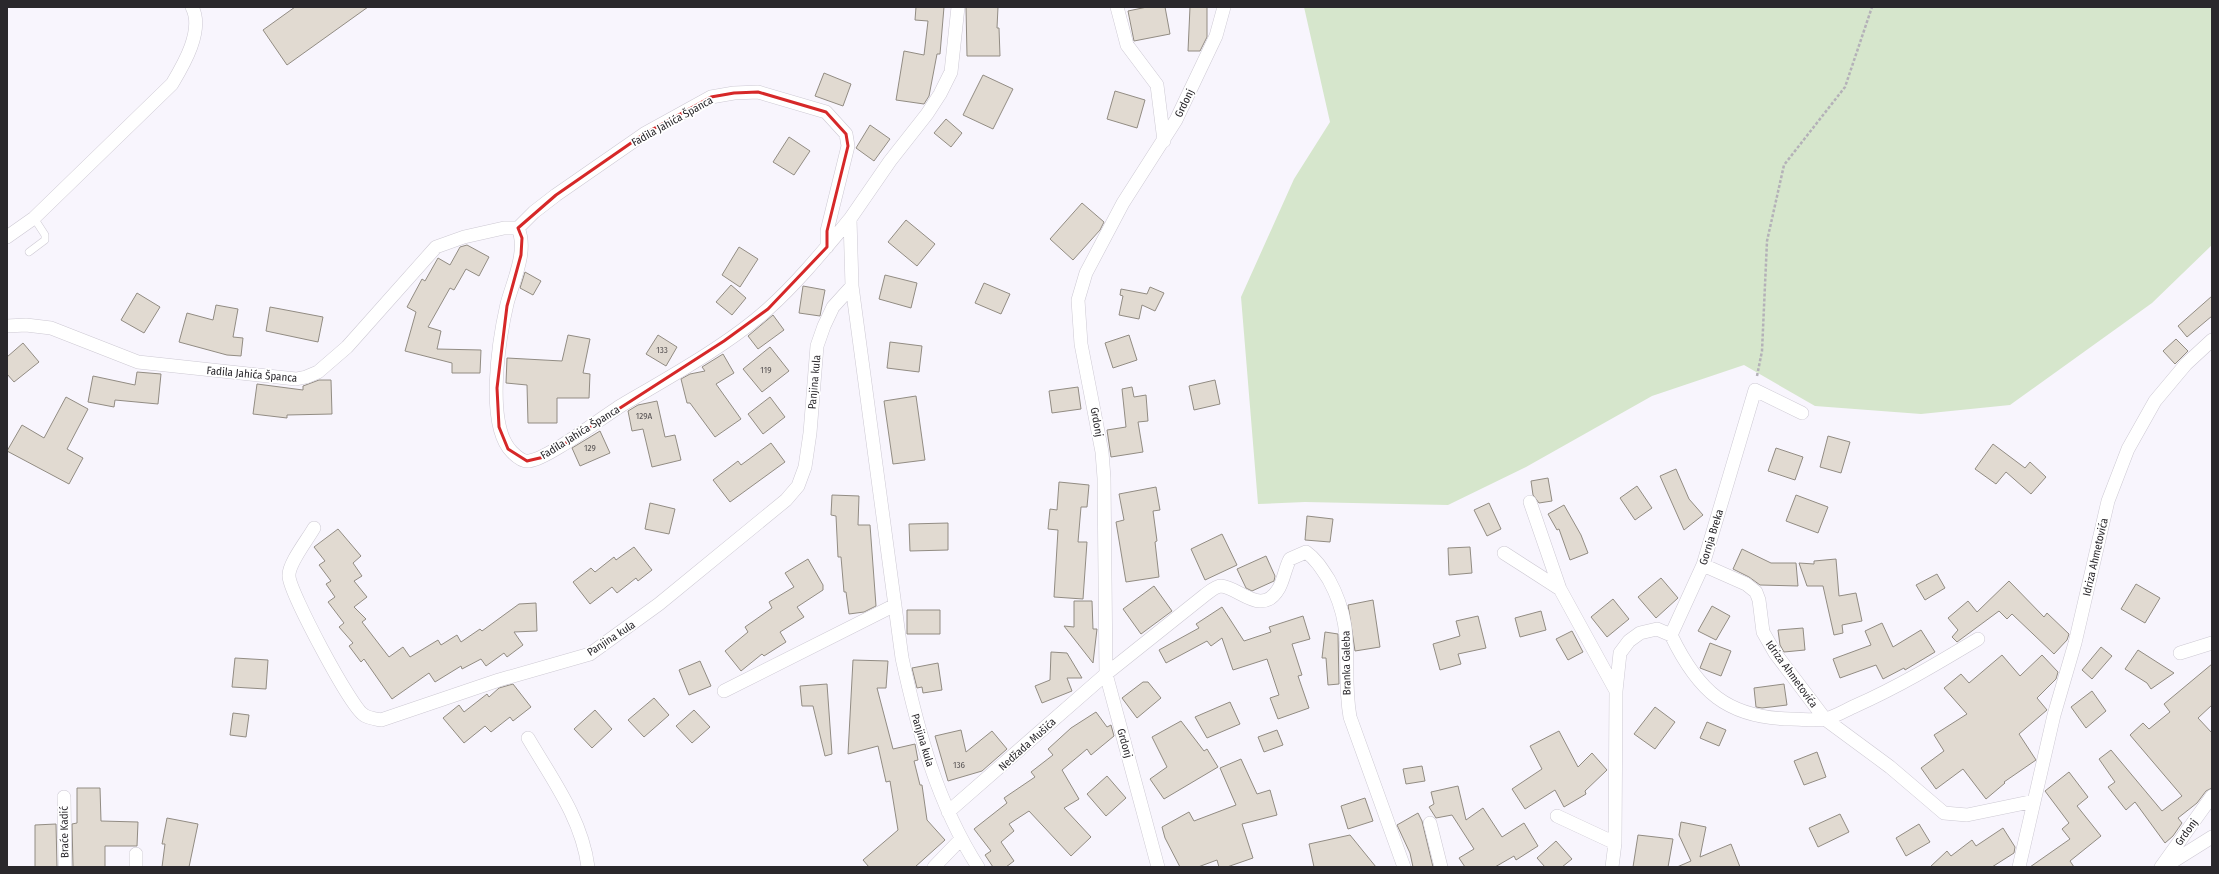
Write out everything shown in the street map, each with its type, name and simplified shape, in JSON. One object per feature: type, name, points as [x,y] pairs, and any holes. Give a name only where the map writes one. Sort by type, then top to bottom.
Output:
[{"type":"street","points":[[7,237],[34,218],[172,84],[184,65],[192,45],[195,23],[192,7]]},
{"type":"street","points":[[850,219],[890,160],[927,114],[940,94],[951,72],[958,7]]},
{"type":"street","points":[[1117,7],[1127,45],[1157,85],[1164,141]]},
{"type":"street","name":"Grdonj","points":[[1158,867],[1150,842],[1134,775],[1106,674],[1104,478],[1102,452],[1081,344],[1078,300],[1086,273],[1123,202],[1164,141],[1216,36],[1224,7]]},
{"type":"street","name":"Fadila Jahića Španca","points":[[7,326],[26,325],[51,328],[138,362],[296,379],[306,378],[318,372],[347,347],[436,247],[464,237],[504,228],[518,228],[534,212],[556,195],[644,134],[711,97],[734,92],[758,92],[826,112],[846,134],[848,146],[828,225],[827,247]]},
{"type":"street","name":"Fadila Jahića Španca","points":[[518,228],[522,238],[520,255],[507,306],[501,341],[497,400],[499,427],[503,440],[516,457],[527,461],[544,456],[601,418],[724,341],[768,309],[827,247],[850,219]]},
{"type":"street","name":"Panjina kula","points":[[850,219],[852,286],[902,658],[914,712],[930,765],[960,840],[978,867]]},
{"type":"street","name":"Panjina kula","points":[[314,528],[290,569],[289,579],[312,632],[352,700],[363,715],[382,720],[499,680],[590,654],[660,604],[786,500],[798,486],[805,467],[810,433],[817,346],[824,326],[834,307],[852,286]]},
{"type":"street","name":"Idriza Ahmetovića","points":[[2019,867],[2054,715],[2075,643],[2108,501],[2128,448],[2155,401],[2186,364],[2212,340]]},
{"type":"street","points":[[1755,390],[1802,412]]},
{"type":"street","name":"Gornja Breka","points":[[1671,635],[1703,565],[1755,390]]},
{"type":"street","points":[[1530,502],[1560,589],[1616,691]]},
{"type":"street","name":"Branka Galeba","points":[[1106,674],[1205,595],[1219,586],[1228,587],[1244,597],[1254,600],[1261,601],[1271,596],[1278,589],[1290,559],[1306,552],[1317,562],[1338,596],[1344,617],[1348,641],[1347,700],[1350,717],[1404,867]]},
{"type":"street","points":[[1504,553],[1560,589]]},
{"type":"street","name":"Idriza Ahmetovića","points":[[1703,565],[1746,584],[1756,592],[1759,600],[1763,632],[1774,652],[1825,719],[1890,767],[1944,813],[1967,815],[2034,801]]},
{"type":"street","points":[[724,691],[895,605]]},
{"type":"street","points":[[1612,867],[1615,843],[1616,691],[1620,653],[1629,641],[1640,633],[1657,629],[1671,635]]},
{"type":"street","name":"Idriza Ahmetovića","points":[[1671,635],[1684,664],[1714,696],[1739,710],[1769,718],[1825,719],[1896,686],[1978,639]]},
{"type":"street","points":[[2180,653],[2212,643]]},
{"type":"street","name":"Nedžada Mušića","points":[[948,812],[1106,674]]},
{"type":"street","points":[[528,738],[577,823],[586,851],[588,867]]},
{"type":"street","name":"Braće Kadić","points":[[64,796],[65,867]]},
{"type":"street","name":"Grdonj","points":[[2161,867],[2212,796]]},
{"type":"street","points":[[1556,816],[1615,843]]},
{"type":"street","points":[[1430,823],[1441,867]]},
{"type":"street","name":"Grdonj","points":[[2164,867],[2212,837]]},
{"type":"street","points":[[934,867],[960,840]]},
{"type":"lane","points":[[29,252],[46,240],[45,235],[34,218]]},
{"type":"path","points":[[1755,390],[1762,351],[1767,240],[1784,165],[1845,87],[1872,7]]},
{"type":"highlighted area","points":[[758,92],[826,112],[846,134],[848,146],[827,231],[827,247],[805,272],[768,309],[724,341],[544,457],[527,461],[508,449],[499,427],[497,388],[507,306],[521,255],[522,238],[518,228],[556,195],[644,134],[711,97],[734,93]]},
{"type":"green space","points":[[1304,7],[2212,7],[2212,245],[2152,303],[2010,405],[1921,414],[1815,406],[1744,365],[1652,396],[1526,467],[1448,505],[1305,502],[1258,504],[1241,297],[1294,179],[1330,122]]},
{"type":"building","points":[[295,7],[368,7],[287,65],[263,30]]},
{"type":"building","points":[[916,7],[944,7],[940,54],[937,54],[929,96],[924,104],[896,100],[904,51],[924,55],[928,21],[915,20]]},
{"type":"building","points":[[966,7],[998,7],[997,28],[999,28],[1000,56],[967,56]]},
{"type":"building","points":[[1147,7],[1165,7],[1170,34],[1134,41],[1128,11]]},
{"type":"building","points":[[1190,7],[1207,7],[1207,37],[1200,51],[1188,51]]},
{"type":"building","points":[[824,73],[851,84],[843,106],[815,96]]},
{"type":"building","points":[[983,75],[1013,89],[993,129],[963,115]]},
{"type":"building","points":[[1115,91],[1145,100],[1137,128],[1107,119]]},
{"type":"building","points":[[946,119],[962,133],[951,147],[934,133]]},
{"type":"building","points":[[870,125],[890,139],[874,161],[856,148]]},
{"type":"building","points":[[789,137],[810,151],[794,175],[773,162]]},
{"type":"building","points":[[1082,203],[1104,222],[1100,230],[1073,260],[1050,239]]},
{"type":"building","points":[[906,220],[935,244],[917,266],[888,242]]},
{"type":"building","points":[[467,245],[489,257],[479,276],[466,269],[454,290],[450,288],[428,327],[441,331],[437,349],[481,350],[480,373],[452,373],[452,363],[405,351],[416,312],[407,307],[422,279],[425,281],[438,258],[450,265],[460,247]]},
{"type":"building","points":[[739,247],[758,259],[740,287],[722,275]]},
{"type":"building","points":[[525,272],[541,281],[533,295],[520,288]]},
{"type":"building","points":[[885,275],[917,283],[911,308],[879,299]]},
{"type":"building","points":[[984,283],[1010,294],[1001,314],[975,303]]},
{"type":"building","points":[[731,285],[746,298],[732,315],[716,302]]},
{"type":"building","points":[[803,286],[825,290],[820,316],[799,313]]},
{"type":"building","points":[[1150,287],[1164,293],[1155,311],[1142,305],[1139,319],[1119,315],[1123,296],[1120,295],[1121,289],[1147,294]]},
{"type":"building","points":[[137,293],[160,307],[144,333],[121,320]]},
{"type":"building","points":[[2212,296],[2212,316],[2187,337],[2178,326]]},
{"type":"building","points":[[216,305],[238,309],[233,337],[243,338],[241,356],[227,355],[179,342],[187,313],[213,320]]},
{"type":"building","points":[[270,307],[323,317],[318,342],[266,331]]},
{"type":"building","points":[[773,315],[784,330],[758,349],[748,336]]},
{"type":"building","points":[[568,335],[590,339],[583,373],[590,374],[589,398],[557,398],[557,423],[528,423],[527,385],[506,383],[507,358],[562,361]]},
{"type":"building","points":[[658,335],[677,347],[666,366],[646,354]]},
{"type":"building","points":[[1129,335],[1137,360],[1113,368],[1105,343]]},
{"type":"building","points":[[2176,339],[2188,351],[2175,364],[2163,351]]},
{"type":"building","points":[[890,342],[922,346],[919,372],[887,368]]},
{"type":"building","points":[[23,343],[39,362],[14,382],[7,374],[7,357]]},
{"type":"building","points":[[770,347],[789,371],[762,392],[743,369]]},
{"type":"building","points":[[723,354],[734,373],[716,384],[741,419],[715,437],[690,403],[687,403],[681,379],[690,374],[705,371],[702,367]]},
{"type":"building","points":[[137,372],[161,374],[158,404],[115,400],[114,407],[88,402],[93,376],[135,385]]},
{"type":"building","points":[[319,380],[331,380],[332,414],[287,415],[287,418],[253,414],[257,384],[303,390],[303,386]]},
{"type":"building","points":[[1215,380],[1220,404],[1194,410],[1189,386]]},
{"type":"building","points":[[1078,387],[1081,409],[1052,413],[1049,391]]},
{"type":"building","points":[[1132,387],[1134,397],[1146,395],[1148,421],[1138,422],[1143,452],[1111,457],[1107,430],[1126,427],[1122,389]]},
{"type":"building","points":[[916,396],[925,460],[893,464],[884,401]]},
{"type":"building","points":[[66,397],[88,409],[67,449],[83,458],[69,484],[7,451],[22,425],[44,438]]},
{"type":"building","points":[[770,397],[785,417],[763,434],[748,414]]},
{"type":"building","points":[[657,401],[665,437],[675,435],[681,460],[652,467],[643,429],[632,431],[628,411],[638,405]]},
{"type":"building","points":[[600,431],[610,453],[580,466],[572,448]]},
{"type":"building","points":[[1828,436],[1850,442],[1841,473],[1820,467]]},
{"type":"building","points":[[771,443],[785,462],[730,502],[713,480],[738,461],[741,465]]},
{"type":"building","points":[[1993,444],[2025,468],[2030,462],[2046,477],[2031,494],[2006,472],[1996,484],[1975,469]]},
{"type":"building","points":[[1776,448],[1803,457],[1795,480],[1768,471]]},
{"type":"building","points":[[1676,469],[1689,499],[1703,515],[1684,530],[1660,476]]},
{"type":"building","points":[[1548,478],[1552,501],[1539,503],[1533,495],[1531,481]]},
{"type":"building","points":[[1059,482],[1089,485],[1087,507],[1081,507],[1078,542],[1087,542],[1083,599],[1054,597],[1058,530],[1048,529],[1050,509],[1057,510]]},
{"type":"building","points":[[1637,486],[1652,508],[1635,520],[1620,498]]},
{"type":"building","points":[[1156,487],[1160,510],[1153,511],[1157,541],[1155,542],[1159,577],[1126,582],[1116,522],[1124,520],[1119,494]]},
{"type":"building","points":[[832,495],[859,496],[858,525],[870,525],[876,606],[864,612],[849,614],[846,592],[844,592],[841,557],[838,557],[836,516],[831,515]]},
{"type":"building","points":[[1796,495],[1828,507],[1818,533],[1786,521]]},
{"type":"building","points":[[650,503],[675,509],[669,534],[645,529]]},
{"type":"building","points":[[1489,503],[1501,529],[1487,536],[1474,510]]},
{"type":"building","points":[[1564,505],[1581,535],[1588,553],[1570,560],[1559,529],[1557,530],[1548,514]]},
{"type":"building","points":[[1307,516],[1333,519],[1330,542],[1305,540]]},
{"type":"building","points":[[948,523],[948,550],[910,551],[909,524]]},
{"type":"building","points":[[338,529],[361,556],[353,563],[362,576],[354,581],[367,597],[354,607],[366,619],[362,622],[389,657],[403,647],[410,657],[438,640],[441,645],[457,635],[461,642],[480,629],[482,631],[519,604],[536,603],[537,631],[514,632],[523,645],[507,657],[504,653],[486,666],[481,659],[462,669],[461,666],[435,682],[429,673],[392,699],[364,659],[361,662],[349,646],[353,643],[339,627],[344,623],[328,602],[335,597],[326,584],[331,581],[319,565],[325,561],[314,547]]},
{"type":"building","points":[[1222,534],[1237,565],[1205,580],[1191,549]]},
{"type":"building","points":[[634,547],[652,570],[638,581],[636,578],[617,593],[612,587],[590,604],[573,582],[591,568],[595,572],[614,557],[616,560]]},
{"type":"building","points":[[1470,547],[1472,573],[1449,575],[1448,548]]},
{"type":"building","points":[[1742,549],[1771,563],[1796,563],[1798,586],[1760,585],[1749,577],[1733,569]]},
{"type":"building","points":[[1266,556],[1275,576],[1274,581],[1252,591],[1246,588],[1237,569]]},
{"type":"building","points":[[808,559],[823,585],[823,590],[797,607],[804,617],[780,632],[786,642],[764,656],[762,654],[741,671],[725,651],[748,632],[745,627],[772,608],[769,602],[794,587],[785,573]]},
{"type":"building","points":[[1836,559],[1839,596],[1856,593],[1862,621],[1842,625],[1843,633],[1834,635],[1823,586],[1807,586],[1799,563],[1814,564],[1814,561]]},
{"type":"building","points":[[1937,574],[1945,588],[1925,600],[1916,585]]},
{"type":"building","points":[[1661,578],[1678,598],[1656,618],[1638,597]]},
{"type":"building","points":[[2009,581],[2044,617],[2047,613],[2069,634],[2067,640],[2054,654],[2012,614],[2007,619],[1999,611],[1957,642],[1952,637],[1958,630],[1948,618],[1968,601],[1977,612]]},
{"type":"building","points":[[2136,584],[2160,598],[2145,623],[2121,609]]},
{"type":"building","points":[[1154,586],[1172,611],[1141,634],[1123,609]]},
{"type":"building","points":[[1613,599],[1629,619],[1607,637],[1591,617]]},
{"type":"building","points":[[1373,600],[1380,647],[1355,651],[1348,605]]},
{"type":"building","points":[[1074,601],[1092,601],[1093,629],[1097,629],[1093,663],[1064,626],[1074,627]]},
{"type":"building","points":[[1712,606],[1730,616],[1716,640],[1698,631]]},
{"type":"building","points":[[1222,607],[1244,641],[1271,632],[1269,627],[1303,616],[1310,639],[1292,644],[1302,675],[1298,676],[1309,708],[1278,719],[1270,698],[1279,695],[1267,659],[1233,670],[1222,638],[1211,646],[1207,641],[1166,663],[1159,650],[1199,628],[1196,624]]},
{"type":"building","points":[[907,610],[940,610],[940,634],[907,634]]},
{"type":"building","points":[[1541,611],[1546,630],[1520,637],[1515,618]]},
{"type":"building","points":[[1478,616],[1486,648],[1458,654],[1461,664],[1440,670],[1433,644],[1460,636],[1456,621]]},
{"type":"building","points":[[1882,623],[1893,647],[1921,630],[1935,652],[1905,670],[1904,668],[1883,679],[1876,665],[1840,678],[1833,659],[1871,645],[1865,631]]},
{"type":"building","points":[[1803,628],[1805,650],[1784,652],[1780,645],[1778,630]]},
{"type":"building","points":[[1572,631],[1583,652],[1568,660],[1556,639]]},
{"type":"building","points":[[1325,632],[1338,634],[1339,684],[1328,685],[1326,658],[1322,658]]},
{"type":"building","points":[[1710,643],[1731,651],[1721,676],[1700,668]]},
{"type":"building","points":[[2101,647],[2112,656],[2092,679],[2082,670]]},
{"type":"building","points":[[2138,650],[2174,673],[2151,689],[2147,683],[2125,669]]},
{"type":"building","points":[[1051,652],[1067,653],[1082,678],[1067,678],[1072,691],[1042,703],[1035,686],[1050,680]]},
{"type":"building","points":[[2002,655],[2020,676],[2042,655],[2058,672],[2056,679],[2037,698],[2047,710],[2019,734],[2036,760],[2004,782],[2005,783],[1986,799],[1963,769],[1936,789],[1921,768],[1944,751],[1934,735],[1967,714],[1944,688],[1961,674],[1969,683]]},
{"type":"building","points":[[235,658],[268,660],[266,689],[232,687]]},
{"type":"building","points":[[853,660],[888,661],[886,688],[877,688],[893,749],[915,744],[918,760],[914,761],[920,785],[922,785],[927,820],[945,840],[915,867],[869,867],[863,860],[898,830],[890,781],[886,782],[878,746],[848,754]]},
{"type":"building","points":[[700,661],[711,686],[689,695],[679,670]]},
{"type":"building","points":[[938,663],[942,690],[923,693],[922,687],[917,688],[912,668]]},
{"type":"building","points":[[2212,664],[2212,705],[2198,718],[2212,733],[2212,788],[2206,791],[2197,803],[2178,818],[2182,823],[2173,836],[2165,843],[2135,802],[2126,810],[2108,787],[2115,782],[2099,759],[2111,750],[2162,811],[2182,796],[2130,735],[2143,723],[2149,729],[2170,712],[2164,704]]},
{"type":"building","points":[[1143,682],[1148,682],[1161,698],[1137,718],[1122,698]]},
{"type":"building","points":[[513,684],[531,707],[513,721],[510,717],[491,732],[485,726],[464,743],[443,718],[459,705],[464,712],[487,694],[489,697],[499,688]]},
{"type":"building","points":[[827,684],[832,754],[825,756],[813,706],[802,706],[800,686]]},
{"type":"building","points":[[1784,684],[1787,705],[1762,708],[1756,707],[1754,688]]},
{"type":"building","points":[[2092,691],[2106,711],[2086,728],[2071,707]]},
{"type":"building","points":[[654,698],[669,715],[644,737],[628,720]]},
{"type":"building","points":[[1230,702],[1240,724],[1207,738],[1195,717]]},
{"type":"building","points":[[1655,707],[1675,722],[1655,749],[1634,734]]},
{"type":"building","points":[[595,710],[612,729],[592,748],[574,729]]},
{"type":"building","points":[[694,710],[710,727],[692,743],[676,726]]},
{"type":"building","points":[[1096,712],[1107,727],[1111,725],[1114,736],[1091,755],[1087,749],[1062,770],[1079,799],[1064,808],[1091,837],[1071,856],[1029,811],[1009,824],[1014,831],[1001,842],[1014,861],[1006,867],[993,867],[985,855],[991,851],[974,829],[1007,803],[1004,798],[1035,777],[1031,772],[1053,755],[1048,749],[1071,728]]},
{"type":"building","points":[[233,713],[249,715],[246,737],[230,735]]},
{"type":"building","points":[[1181,721],[1204,751],[1207,749],[1218,767],[1164,799],[1150,779],[1167,767],[1152,737]]},
{"type":"building","points":[[1707,722],[1726,730],[1719,746],[1700,738]]},
{"type":"building","points":[[961,730],[966,752],[992,731],[1007,749],[982,771],[948,781],[935,736]]},
{"type":"building","points":[[1277,730],[1283,745],[1264,752],[1258,737]]},
{"type":"building","points":[[1559,731],[1578,767],[1592,753],[1607,770],[1585,791],[1586,794],[1564,807],[1555,790],[1525,809],[1512,789],[1542,769],[1530,746]]},
{"type":"building","points":[[1817,752],[1826,777],[1804,785],[1794,761]]},
{"type":"building","points":[[1241,759],[1257,794],[1270,790],[1277,815],[1242,824],[1253,858],[1227,867],[1219,867],[1217,860],[1198,867],[1180,867],[1165,838],[1162,827],[1189,812],[1194,821],[1236,805],[1220,768]]},
{"type":"building","points":[[1422,766],[1425,781],[1406,784],[1403,769]]},
{"type":"building","points":[[2069,772],[2088,797],[2077,806],[2101,836],[2070,861],[2074,867],[2030,867],[2070,839],[2062,829],[2069,823],[2045,791]]},
{"type":"building","points":[[1107,776],[1126,798],[1106,816],[1087,794]]},
{"type":"building","points":[[1458,786],[1466,820],[1483,808],[1502,837],[1524,823],[1538,846],[1516,860],[1514,856],[1495,867],[1465,867],[1459,858],[1474,849],[1452,815],[1436,818],[1429,807],[1434,804],[1431,792]]},
{"type":"building","points":[[77,788],[100,788],[101,821],[138,822],[137,846],[105,846],[105,867],[73,867],[72,824],[77,823]]},
{"type":"building","points":[[1365,798],[1373,821],[1348,829],[1341,806]]},
{"type":"building","points":[[1418,813],[1422,821],[1433,867],[1413,867],[1410,853],[1397,825]]},
{"type":"building","points":[[1840,814],[1849,832],[1818,847],[1809,828]]},
{"type":"building","points":[[167,818],[198,824],[189,867],[162,867],[165,844],[162,844]]},
{"type":"building","points":[[1681,822],[1706,827],[1700,857],[1731,844],[1740,867],[1677,867],[1691,861],[1679,835]]},
{"type":"building","points":[[56,824],[57,867],[35,867],[35,825]]},
{"type":"building","points":[[1919,824],[1930,842],[1906,856],[1896,838]]},
{"type":"building","points":[[2003,828],[2015,847],[2014,853],[1992,867],[1930,867],[1947,851],[1951,856],[1972,840],[1976,846]]},
{"type":"building","points":[[1350,835],[1376,867],[1314,867],[1309,844]]},
{"type":"building","points":[[1638,835],[1673,839],[1668,867],[1633,867]]},
{"type":"building","points":[[1556,841],[1572,859],[1562,867],[1545,867],[1537,858]]}]
